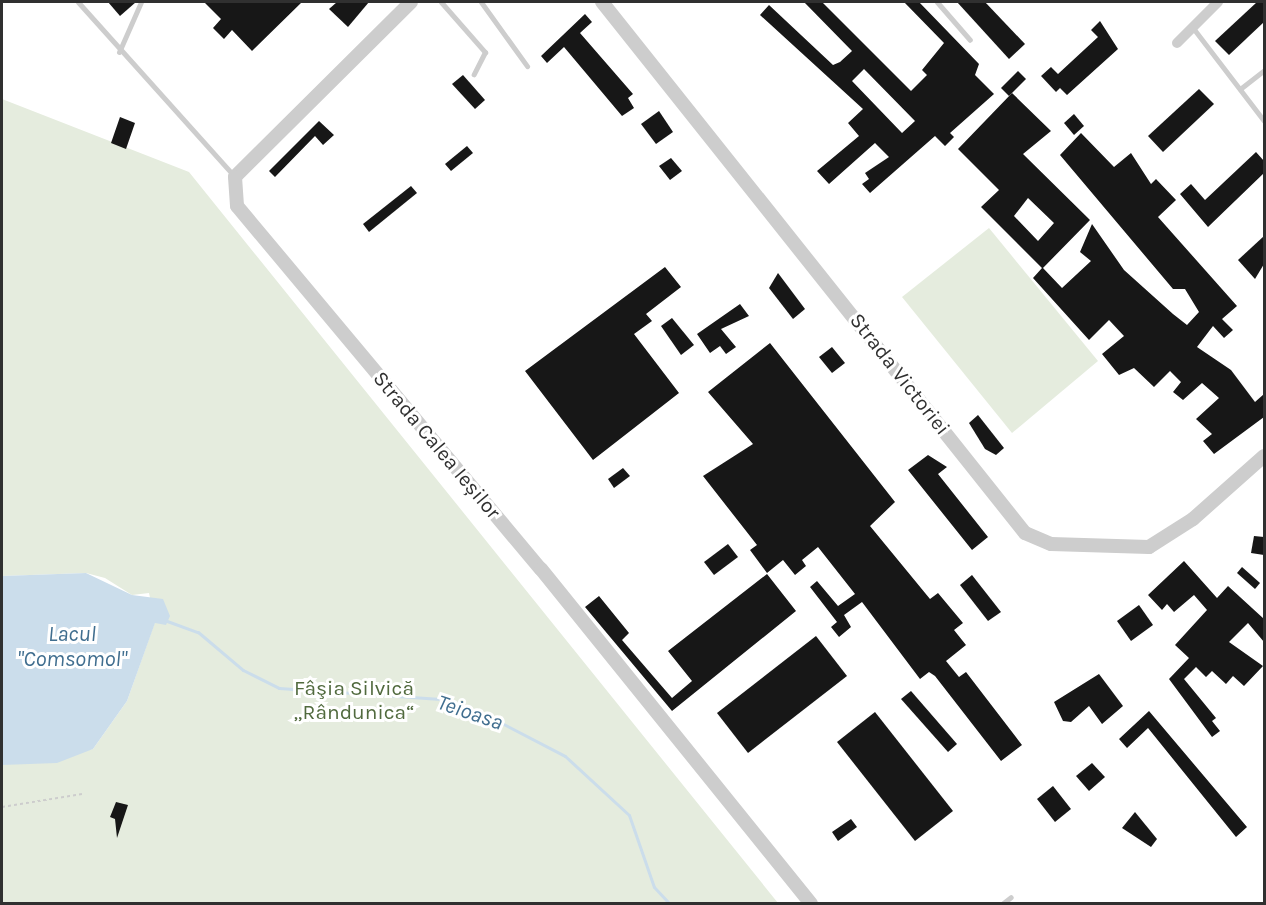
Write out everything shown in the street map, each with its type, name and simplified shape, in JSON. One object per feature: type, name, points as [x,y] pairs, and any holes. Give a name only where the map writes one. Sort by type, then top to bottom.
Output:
[{"type":"street","points":[[235,177],[411,2]]},
{"type":"street","name":"Strada Victoriei","points":[[602,2],[1025,533],[1051,544],[1149,547],[1193,519],[1264,456]]},
{"type":"street","points":[[1177,43],[1218,2]]},
{"type":"street","name":"Strada Calea Ieșilor","points":[[235,177],[237,206],[541,569],[811,903]]},
{"type":"lane","points":[[78,2],[119,52],[235,177]]},
{"type":"lane","points":[[119,52],[141,2]]},
{"type":"lane","points":[[441,2],[485,52],[474,74]]},
{"type":"lane","points":[[481,2],[527,66]]},
{"type":"lane","points":[[937,2],[970,40]]},
{"type":"lane","points":[[1192,27],[1264,121]]},
{"type":"lane","points":[[1240,89],[1264,70]]},
{"type":"lane","points":[[1002,903],[1011,897]]},
{"type":"path","points":[[2,807],[82,794]]},
{"type":"green space","name":"Fâşia Silvică „Rândunica“","points":[[2,99],[189,172],[778,903],[2,903],[2,765],[93,749],[127,701],[155,622],[149,593],[132,595],[105,578],[86,573],[2,576]]},
{"type":"green space","points":[[989,228],[1098,361],[1012,433],[902,297]]},
{"type":"water","name":"Lacul \"Comsomol\"","points":[[86,573],[132,595],[163,599],[170,616],[166,625],[155,623],[127,701],[93,749],[57,763],[2,765],[2,576]]},
{"type":"building","points":[[108,2],[136,2],[120,16]]},
{"type":"building","points":[[204,2],[302,2],[252,51],[232,30],[224,39],[213,28],[221,19]]},
{"type":"building","points":[[337,2],[369,2],[348,27],[329,9]]},
{"type":"building","points":[[804,2],[822,2],[911,91],[927,75],[922,70],[944,43],[904,2],[919,2],[979,64],[975,75],[994,94],[950,133],[954,137],[945,146],[935,136],[870,193],[862,184],[869,179],[865,173],[889,157],[875,143],[829,184],[817,171],[859,136],[848,123],[863,109],[760,15],[769,5],[833,65],[852,51]],"holes":[[[864,69],[915,121],[902,133],[852,81]]]},
{"type":"building","points":[[957,2],[985,2],[1025,44],[1009,59]]},
{"type":"building","points":[[1257,2],[1264,2],[1264,22],[1229,55],[1215,41]]},
{"type":"building","points":[[585,14],[592,22],[580,33],[633,94],[628,98],[634,108],[622,116],[564,47],[547,63],[541,56]]},
{"type":"building","points":[[1100,21],[1118,49],[1067,95],[1060,88],[1056,92],[1041,76],[1051,67],[1058,74],[1098,37],[1091,30]]},
{"type":"building","points":[[1018,71],[1026,79],[1009,96],[1001,88]]},
{"type":"building","points":[[463,75],[485,100],[475,109],[452,84]]},
{"type":"building","points":[[1199,89],[1214,104],[1163,152],[1148,136]]},
{"type":"building","points":[[1012,93],[1051,131],[1023,154],[1090,220],[1043,268],[1062,288],[1091,261],[1080,252],[1092,224],[1124,270],[1187,325],[1199,312],[1185,289],[1173,289],[1060,155],[1081,133],[1114,167],[1131,153],[1151,184],[1156,179],[1176,200],[1158,217],[1237,306],[1222,319],[1233,330],[1224,338],[1213,326],[1197,347],[1231,370],[1255,402],[1264,394],[1264,417],[1214,454],[1203,441],[1212,434],[1196,419],[1219,398],[1202,383],[1183,400],[1173,392],[1181,382],[1170,371],[1154,387],[1134,368],[1119,375],[1102,354],[1124,336],[1109,320],[1089,340],[1033,278],[1042,268],[981,207],[999,190],[958,149]],"holes":[[[1028,198],[1054,223],[1038,241],[1014,216]]]},
{"type":"building","points":[[659,111],[673,132],[656,144],[641,124]]},
{"type":"building","points":[[1074,114],[1084,126],[1074,135],[1064,123]]},
{"type":"building","points":[[120,117],[135,123],[126,149],[111,143]]},
{"type":"building","points":[[319,121],[334,135],[323,145],[315,136],[275,177],[269,171]]},
{"type":"building","points":[[467,146],[473,153],[451,171],[445,164]]},
{"type":"building","points":[[1256,152],[1264,161],[1264,173],[1208,227],[1180,194],[1191,184],[1205,200]]},
{"type":"building","points":[[671,158],[682,171],[670,180],[659,166]]},
{"type":"building","points":[[411,186],[417,193],[369,232],[363,224]]},
{"type":"building","points":[[1264,236],[1264,264],[1255,279],[1238,260]]},
{"type":"building","points":[[665,267],[681,287],[646,314],[652,321],[634,334],[679,393],[593,460],[525,371]]},
{"type":"building","points":[[778,273],[805,309],[793,319],[769,288]]},
{"type":"building","points":[[740,304],[749,316],[721,329],[736,347],[726,354],[720,346],[710,353],[697,334]]},
{"type":"building","points":[[672,318],[694,345],[681,355],[661,326]]},
{"type":"building","points":[[770,343],[895,502],[870,526],[930,599],[938,593],[963,623],[954,630],[966,645],[946,661],[959,677],[966,672],[1022,745],[1001,761],[935,676],[929,672],[920,679],[862,602],[844,615],[851,627],[839,637],[831,627],[837,622],[810,587],[817,581],[838,606],[855,594],[818,547],[802,560],[806,566],[795,575],[783,560],[767,573],[750,550],[757,545],[703,476],[753,444],[708,392]]},
{"type":"building","points":[[832,347],[845,363],[832,373],[819,357]]},
{"type":"building","points":[[978,415],[1004,448],[996,455],[985,449],[969,423]]},
{"type":"building","points":[[928,455],[947,467],[938,474],[988,537],[972,550],[908,470]]},
{"type":"building","points":[[623,468],[630,476],[614,488],[608,479]]},
{"type":"building","points":[[1254,536],[1264,537],[1264,555],[1251,553]]},
{"type":"building","points":[[728,544],[738,557],[714,575],[704,562]]},
{"type":"building","points":[[1184,561],[1217,598],[1228,586],[1264,619],[1264,642],[1248,623],[1229,642],[1263,666],[1244,686],[1233,676],[1226,684],[1212,671],[1206,677],[1196,667],[1184,679],[1216,718],[1212,721],[1220,731],[1212,737],[1169,679],[1189,658],[1175,645],[1207,610],[1194,595],[1174,612],[1167,604],[1162,610],[1148,595]]},
{"type":"building","points":[[1242,567],[1260,583],[1255,589],[1237,573]]},
{"type":"building","points":[[767,574],[796,611],[672,711],[585,607],[599,596],[629,633],[622,640],[672,698],[692,681],[668,651]]},
{"type":"building","points":[[972,575],[1001,612],[988,621],[960,585]]},
{"type":"building","points":[[1139,605],[1153,625],[1131,641],[1117,621]]},
{"type":"building","points":[[816,636],[847,676],[748,753],[717,713]]},
{"type":"building","points":[[1099,674],[1123,706],[1102,724],[1089,706],[1071,722],[1063,721],[1054,702]]},
{"type":"building","points":[[911,691],[957,744],[948,752],[901,699]]},
{"type":"building","points":[[1149,711],[1247,827],[1236,837],[1148,728],[1127,748],[1119,739]]},
{"type":"building","points":[[875,712],[953,811],[915,841],[837,742]]},
{"type":"building","points":[[1092,763],[1105,777],[1089,791],[1076,776]]},
{"type":"building","points":[[1053,786],[1071,809],[1055,822],[1037,799]]},
{"type":"building","points":[[116,802],[128,805],[117,838],[115,819],[110,817]]},
{"type":"building","points":[[1135,812],[1157,839],[1151,847],[1122,828]]},
{"type":"building","points":[[851,819],[857,827],[838,841],[832,832]]},
{"type":"waterway","name":"Teioasa","points":[[167,621],[198,632],[243,670],[279,688],[441,699],[492,718],[565,756],[629,815],[654,887],[670,904]]}]
